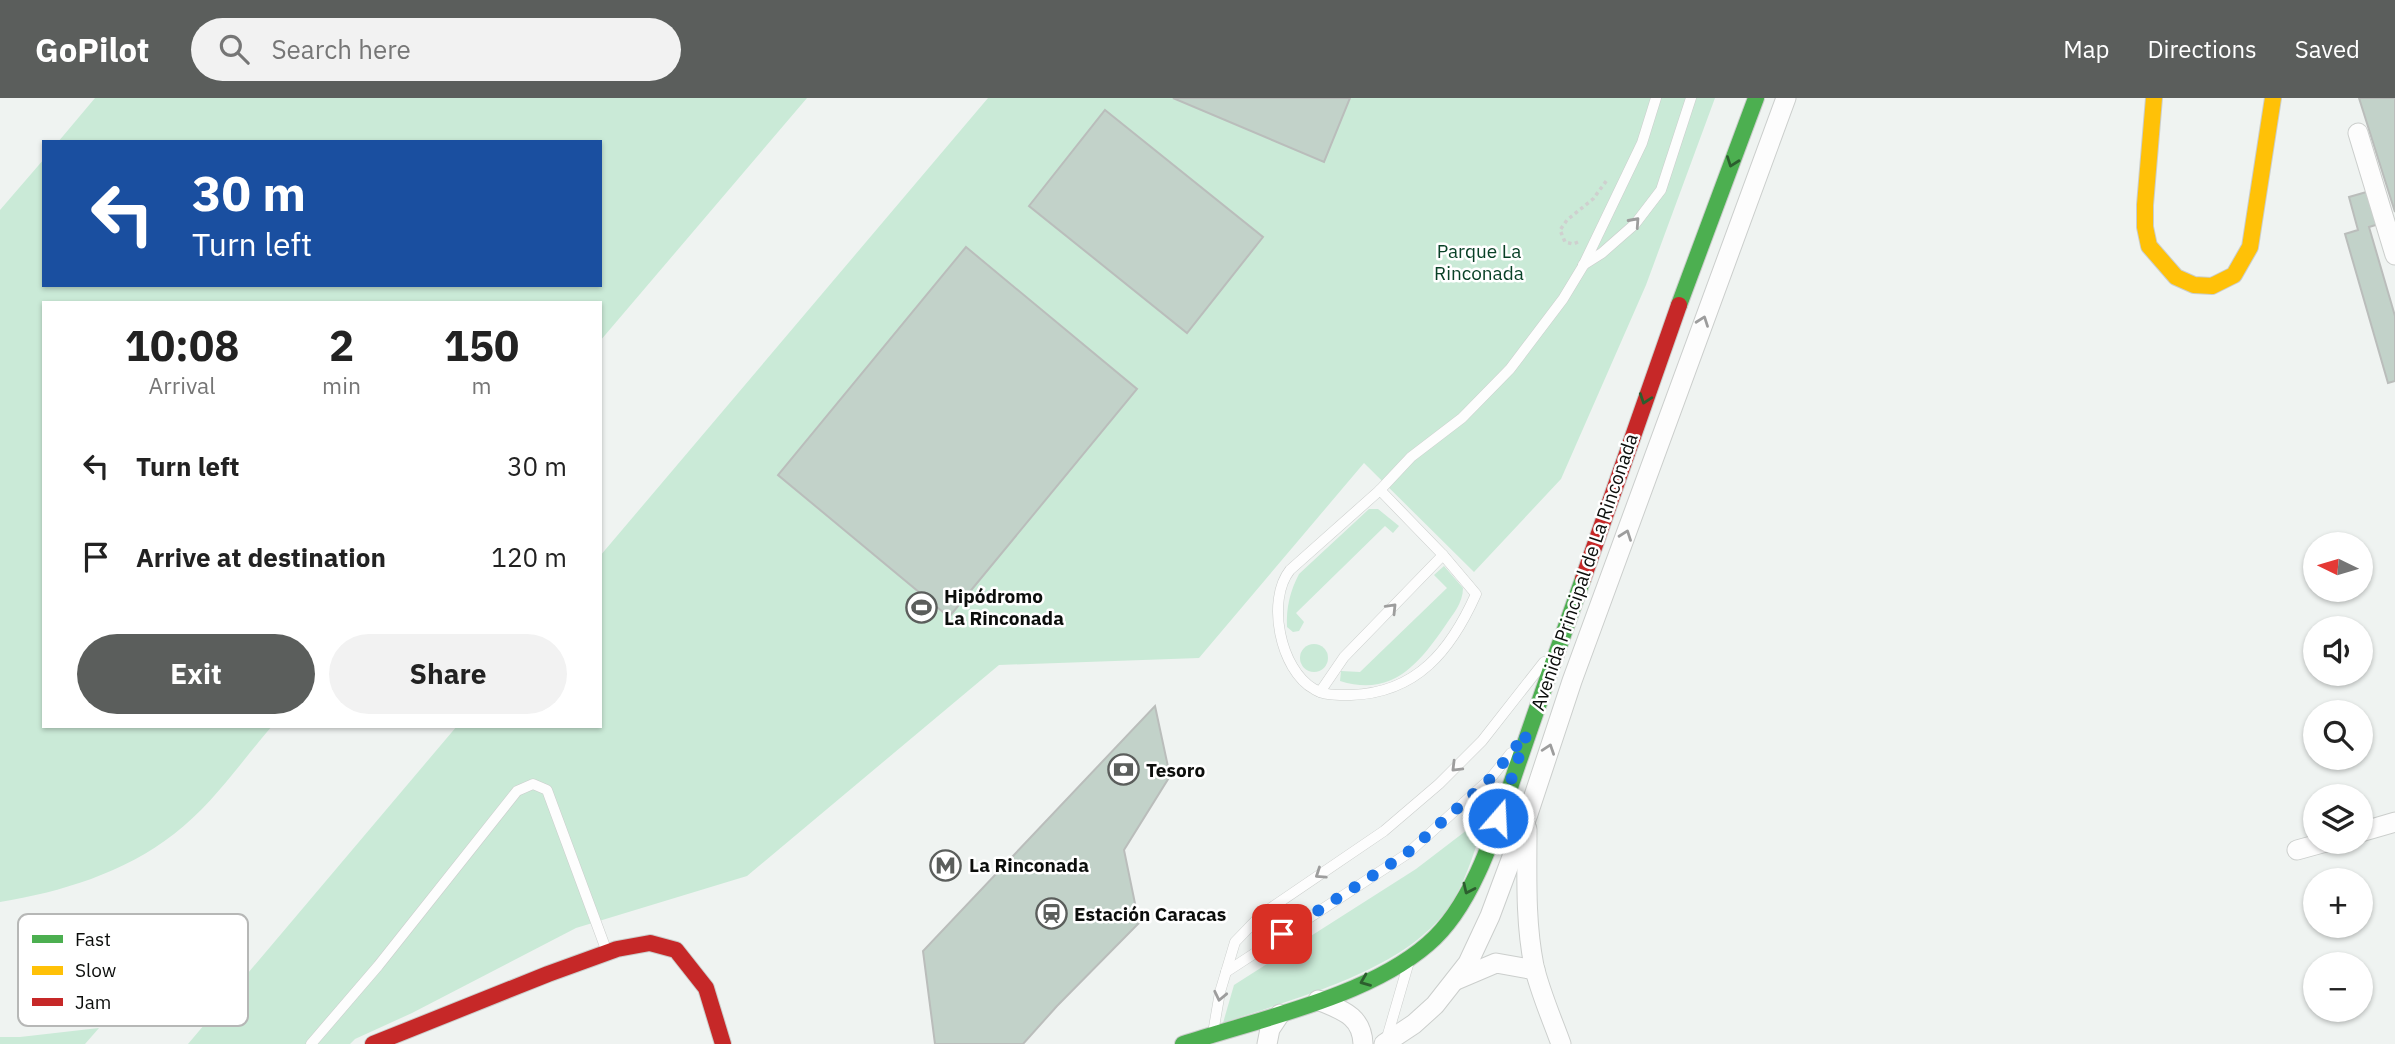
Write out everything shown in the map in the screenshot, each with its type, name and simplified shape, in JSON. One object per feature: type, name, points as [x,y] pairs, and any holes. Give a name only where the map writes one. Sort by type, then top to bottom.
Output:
[{"type":"street","name":"Avenida Principal de La Rinconada","points":[[1183,1044],[1212,1039],[1387,972],[1433,940],[1450,922],[1491,840],[1678,307],[1756,98]]},
{"type":"street","name":"Avenida Principal de La Rinconada","points":[[1385,1044],[1435,1005],[1468,964],[1490,916],[1528,814],[1581,656],[1786,98]]},
{"type":"street","points":[[2154,98],[2145,205],[2145,227],[2149,246],[2176,277],[2194,285],[2212,286],[2234,275],[2250,247],[2273,98]]},
{"type":"street","points":[[2358,133],[2395,255]]},
{"type":"street","points":[[1528,814],[1527,892],[1535,970],[1561,1044]]},
{"type":"street","points":[[2373,828],[2395,822]]},
{"type":"street","points":[[2297,850],[2303,848]]},
{"type":"street","points":[[373,1044],[607,953],[650,943],[676,950],[706,988],[723,1044]]},
{"type":"street","points":[[1453,981],[1496,963],[1535,970]]},
{"type":"street","points":[[1318,1000],[1346,1012],[1355,1020],[1362,1032],[1363,1044]]},
{"type":"street","points":[[1267,1044],[1269,1029],[1280,1014]]},
{"type":"lane","points":[[1380,490],[1443,555],[1476,594],[1465,617],[1442,650],[1404,684],[1388,690],[1356,695],[1320,692],[1312,688],[1291,665],[1277,622],[1282,580],[1380,490],[1411,457],[1462,418],[1510,369],[1563,299],[1583,266],[1642,143],[1657,98]]},
{"type":"lane","points":[[1583,266],[1635,224],[1661,190],[1691,98]]},
{"type":"lane","points":[[1320,692],[1344,657],[1443,555]]},
{"type":"lane","points":[[1212,1039],[1226,972],[1236,942],[1262,914],[1384,831],[1439,784],[1482,741],[1561,639]]},
{"type":"lane","points":[[1226,972],[1406,854],[1490,779],[1527,733]]},
{"type":"lane","points":[[311,1044],[378,966],[517,791],[533,784],[547,790],[607,953]]},
{"type":"lane","points":[[1385,1044],[1410,958]]},
{"type":"path","points":[[1582,237],[1577,243],[1568,243],[1561,237],[1563,223],[1593,199],[1613,171]]},
{"type":"path","points":[[1603,195],[1607,190],[1606,183]]},
{"type":"green space","points":[[95,98],[807,98],[602,339],[602,301],[42,301],[42,728],[270,728],[201,810],[155,848],[91,879],[46,893],[0,902],[0,210],[42,161],[42,287],[602,287],[602,140],[60,140]]},
{"type":"green space","name":"Hipódromo La Rinconada","points":[[988,98],[1715,98],[1646,285],[1561,479],[1474,572],[1364,463],[1199,658],[999,665],[747,876],[576,928],[412,1013],[355,1039],[350,1044],[188,1044],[203,1026],[248,1026],[248,973],[455,728],[602,728],[602,554]]},
{"type":"green space","points":[[1369,509],[1378,509],[1399,526],[1393,533],[1385,526],[1296,613],[1304,622],[1299,631],[1293,632],[1287,627],[1287,613],[1299,574]]},
{"type":"green space","points":[[1444,566],[1463,588],[1463,593],[1454,613],[1425,653],[1414,665],[1389,681],[1375,685],[1358,685],[1340,681],[1341,671],[1360,672],[1447,588],[1434,575]]},
{"type":"green space","points":[[1314,644],[1324,648],[1328,658],[1324,668],[1314,672],[1304,668],[1300,658],[1304,648]]},
{"type":"green space","points":[[1485,819],[1468,870],[1454,899],[1435,924],[1411,945],[1350,978],[1223,1023],[1234,985],[1416,869]]},
{"type":"green space","points":[[99,1028],[85,1044],[0,1044],[0,1037]]},
{"type":"building","points":[[1173,98],[1350,98],[1324,162]]},
{"type":"building","points":[[2359,98],[2395,98],[2395,212]]},
{"type":"building","points":[[1105,110],[1263,237],[1187,333],[1029,206]]},
{"type":"building","points":[[2370,191],[2379,224],[2369,227],[2395,316],[2395,381],[2388,383],[2345,234],[2358,230],[2349,197]]},
{"type":"building","points":[[966,247],[1137,389],[949,617],[778,475]]},
{"type":"building","points":[[1155,706],[1170,776],[1124,850],[1139,923],[1023,1044],[935,1044],[923,951]]},
{"type":"traffic: fast","points":[[1679,305],[1756,98]]},
{"type":"traffic: fast","points":[[1183,1044],[1344,992],[1403,962],[1428,944],[1445,927],[1473,882],[1485,856],[1583,579]]},
{"type":"traffic: slow","points":[[2154,98],[2145,205],[2145,227],[2149,246],[2176,277],[2194,285],[2212,286],[2234,275],[2250,247],[2273,98]]},
{"type":"traffic: jam","points":[[1583,579],[1679,305]]},
{"type":"traffic: jam","points":[[373,1044],[548,974],[617,949],[650,943],[676,950],[706,988],[723,1044]]},
{"type":"place","name":"Hipódromo La Rinconada","points":[[921,607]]},
{"type":"place","name":"Tesoro","points":[[1123,770]]},
{"type":"place","name":"La Rinconada","points":[[946,865]]},
{"type":"place","name":"Estación Caracas","points":[[1051,914]]},
{"type":"route","points":[[1282,934],[1406,854],[1490,779],[1527,733],[1498,818]]},
{"type":"park label","name":"Parque La Rinconada","points":[[1479,262]]}]
